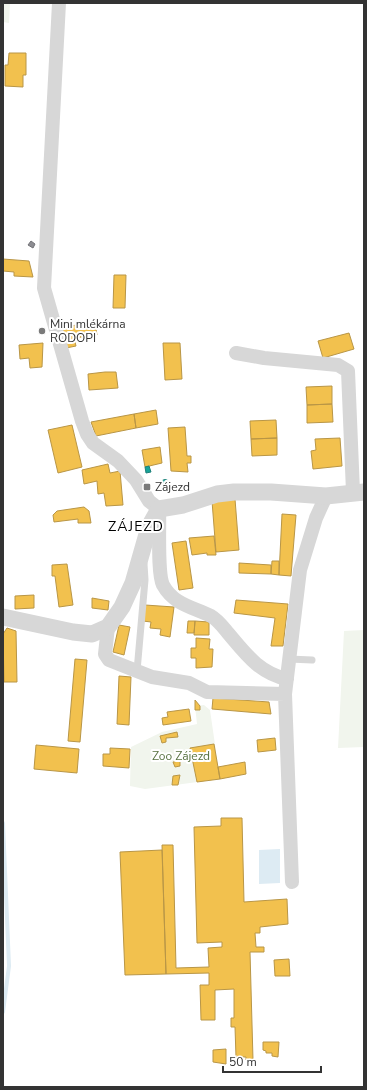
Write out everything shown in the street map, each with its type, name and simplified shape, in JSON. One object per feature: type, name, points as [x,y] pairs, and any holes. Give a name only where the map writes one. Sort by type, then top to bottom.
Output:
[{"type":"street","points":[[59,3],[44,288],[87,434],[93,443],[118,461],[136,480],[149,501],[159,509],[184,505],[217,494],[234,492],[271,492],[326,496],[358,492],[348,371],[338,365],[264,358],[236,353]]},
{"type":"street","points":[[292,882],[285,694],[286,679],[300,570],[316,518],[326,496]]},
{"type":"street","points":[[159,509],[149,527],[133,583],[122,607],[108,627],[105,654],[106,658],[152,677],[189,683],[207,692],[285,694]]},
{"type":"street","points":[[159,509],[160,572],[163,585],[180,604],[212,616],[220,622],[255,665],[263,670],[286,679]]},
{"type":"street","points":[[4,617],[74,632],[92,634],[108,627]]},
{"type":"lane","points":[[138,671],[145,573],[145,566],[141,558]]},
{"type":"lane","points":[[289,659],[312,660]]},
{"type":"green space","points":[[3,3],[10,3],[9,23],[3,22]]},
{"type":"green space","points":[[364,630],[364,747],[338,748],[344,631]]},
{"type":"green space","name":"Zoo Zájezd","points":[[204,705],[210,710],[220,779],[145,789],[130,786],[131,747],[162,732],[197,724],[195,706]]},
{"type":"shaded area","points":[[280,849],[280,883],[259,884],[259,850]]},
{"type":"building: Homes","points":[[9,53],[26,53],[26,75],[23,75],[23,87],[5,86],[5,65],[8,65]]},
{"type":"building: Homes","points":[[3,259],[29,261],[33,277],[14,276],[14,272],[3,271]]},
{"type":"building: Homes","points":[[114,275],[126,275],[125,308],[113,308]]},
{"type":"building: Homes","points":[[95,323],[97,335],[74,338],[76,346],[66,348],[60,327]]},
{"type":"building: Homes","points":[[349,333],[354,349],[323,358],[318,341]]},
{"type":"building: Homes","points":[[43,343],[42,367],[30,368],[29,358],[20,359],[19,345]]},
{"type":"building: Homes","points":[[163,343],[180,343],[182,379],[165,380]]},
{"type":"building: Homes","points":[[116,372],[118,388],[89,390],[88,374]]},
{"type":"building: Homes","points":[[332,386],[332,404],[307,405],[306,387]]},
{"type":"building: Homes","points":[[332,404],[333,422],[307,423],[307,405]]},
{"type":"building: Homes","points":[[156,410],[158,424],[136,428],[134,414]]},
{"type":"building: Homes","points":[[134,414],[136,428],[96,436],[91,422]]},
{"type":"building: Homes","points":[[276,420],[277,438],[251,439],[250,421]]},
{"type":"building: Homes","points":[[72,425],[82,467],[58,473],[48,430]]},
{"type":"building: Homes","points":[[185,427],[187,456],[191,456],[191,463],[187,463],[188,472],[171,471],[168,428]]},
{"type":"building: Homes","points":[[277,438],[277,455],[252,456],[251,439]]},
{"type":"building: Homes","points":[[340,438],[342,466],[313,469],[311,451],[316,450],[315,439]]},
{"type":"building: Homes","points":[[160,447],[162,463],[145,467],[142,450]]},
{"type":"building: Homes","points":[[108,464],[110,473],[120,471],[123,505],[106,506],[104,493],[98,494],[97,481],[84,484],[82,470]]},
{"type":"building: Homes","points":[[235,499],[239,550],[216,552],[212,501]]},
{"type":"building: Homes","points":[[84,507],[89,511],[91,523],[78,523],[78,519],[54,522],[53,515],[57,511]]},
{"type":"building: Homes","points":[[282,514],[296,515],[291,576],[279,575]]},
{"type":"building: Homes","points":[[214,536],[216,555],[207,555],[207,553],[192,555],[189,538]]},
{"type":"building: Homes","points":[[186,541],[193,588],[179,590],[172,543]]},
{"type":"building: Homes","points":[[272,561],[279,561],[279,575],[271,574]]},
{"type":"building: Homes","points":[[239,563],[271,565],[271,574],[239,573]]},
{"type":"building: Homes","points":[[67,564],[73,605],[59,607],[55,576],[52,576],[52,565]]},
{"type":"building: Homes","points":[[34,595],[34,608],[15,609],[15,596]]},
{"type":"building: Homes","points":[[92,598],[109,601],[108,610],[92,608]]},
{"type":"building: Homes","points":[[236,600],[288,604],[283,646],[271,646],[275,618],[234,613]]},
{"type":"building: Homes","points":[[145,605],[174,607],[170,637],[160,635],[161,629],[150,628],[151,622],[143,621]]},
{"type":"building: Homes","points":[[188,621],[195,621],[194,633],[187,633]]},
{"type":"building: Homes","points":[[195,621],[209,622],[209,635],[194,635]]},
{"type":"building: Homes","points":[[119,625],[130,627],[124,655],[113,652]]},
{"type":"building: Homes","points":[[7,628],[16,631],[17,682],[4,682],[3,634]]},
{"type":"building: Homes","points":[[196,638],[210,639],[209,649],[213,649],[212,667],[196,668],[196,658],[191,658],[191,648],[196,648]]},
{"type":"building: Homes","points":[[75,659],[87,660],[80,742],[68,741]]},
{"type":"building: Homes","points":[[119,676],[131,677],[129,725],[117,724]]},
{"type":"building: Homes","points":[[213,698],[269,702],[271,714],[212,709]]},
{"type":"building: Homes","points":[[195,700],[200,706],[200,710],[195,710]]},
{"type":"building: Homes","points":[[189,709],[191,721],[163,725],[162,718],[168,717],[167,712]]},
{"type":"building: Homes","points":[[177,732],[178,737],[166,738],[166,742],[162,743],[160,736]]},
{"type":"building: Homes","points":[[275,738],[276,750],[258,752],[257,740]]},
{"type":"building: Homes","points":[[214,744],[220,779],[197,782],[190,748]]},
{"type":"building: Homes","points":[[36,745],[79,749],[77,773],[34,769]]},
{"type":"building: Homes","points":[[110,748],[130,749],[129,768],[103,766],[103,754],[110,754]]},
{"type":"building: Homes","points":[[180,761],[180,766],[175,767],[173,762]]},
{"type":"building: Homes","points":[[245,762],[246,774],[220,779],[218,767]]},
{"type":"building: Homes","points":[[180,775],[178,785],[172,785],[173,776]]},
{"type":"building: Homes","points":[[221,818],[242,818],[244,902],[287,899],[288,924],[260,927],[260,933],[255,933],[256,947],[264,947],[264,952],[250,952],[253,1060],[246,1060],[246,1057],[236,1057],[235,1027],[231,1027],[231,1018],[234,1018],[234,989],[215,990],[215,1020],[201,1020],[200,985],[209,985],[209,973],[166,974],[162,845],[173,845],[176,968],[209,967],[208,948],[222,947],[222,942],[197,943],[194,827],[221,826]]},
{"type":"building: Homes","points":[[162,850],[166,974],[125,975],[120,852]]},
{"type":"building: Homes","points":[[289,959],[290,976],[275,976],[274,960]]},
{"type":"building: Homes","points":[[263,1042],[279,1042],[278,1057],[272,1056],[272,1053],[266,1053],[266,1051],[263,1050]]},
{"type":"building: Homes","points":[[226,1049],[226,1064],[213,1062],[213,1050]]},
{"type":"building: Public","points":[[149,466],[151,472],[146,473],[145,467]]},
{"type":"building: Public","points":[[165,480],[168,483],[165,486],[162,483]]},
{"type":"building: Industry","points":[[31,241],[35,244],[33,248],[28,245]]},
{"type":"waterway","points":[[3,823],[9,966],[3,1012]]},
{"type":"place","name":"Mini mlékárna RODOPI","points":[[42,331]]},
{"type":"place","name":"Zájezd","points":[[147,487]]},
{"type":"district","name":"ZÁJEZD","points":[[136,526]]}]
